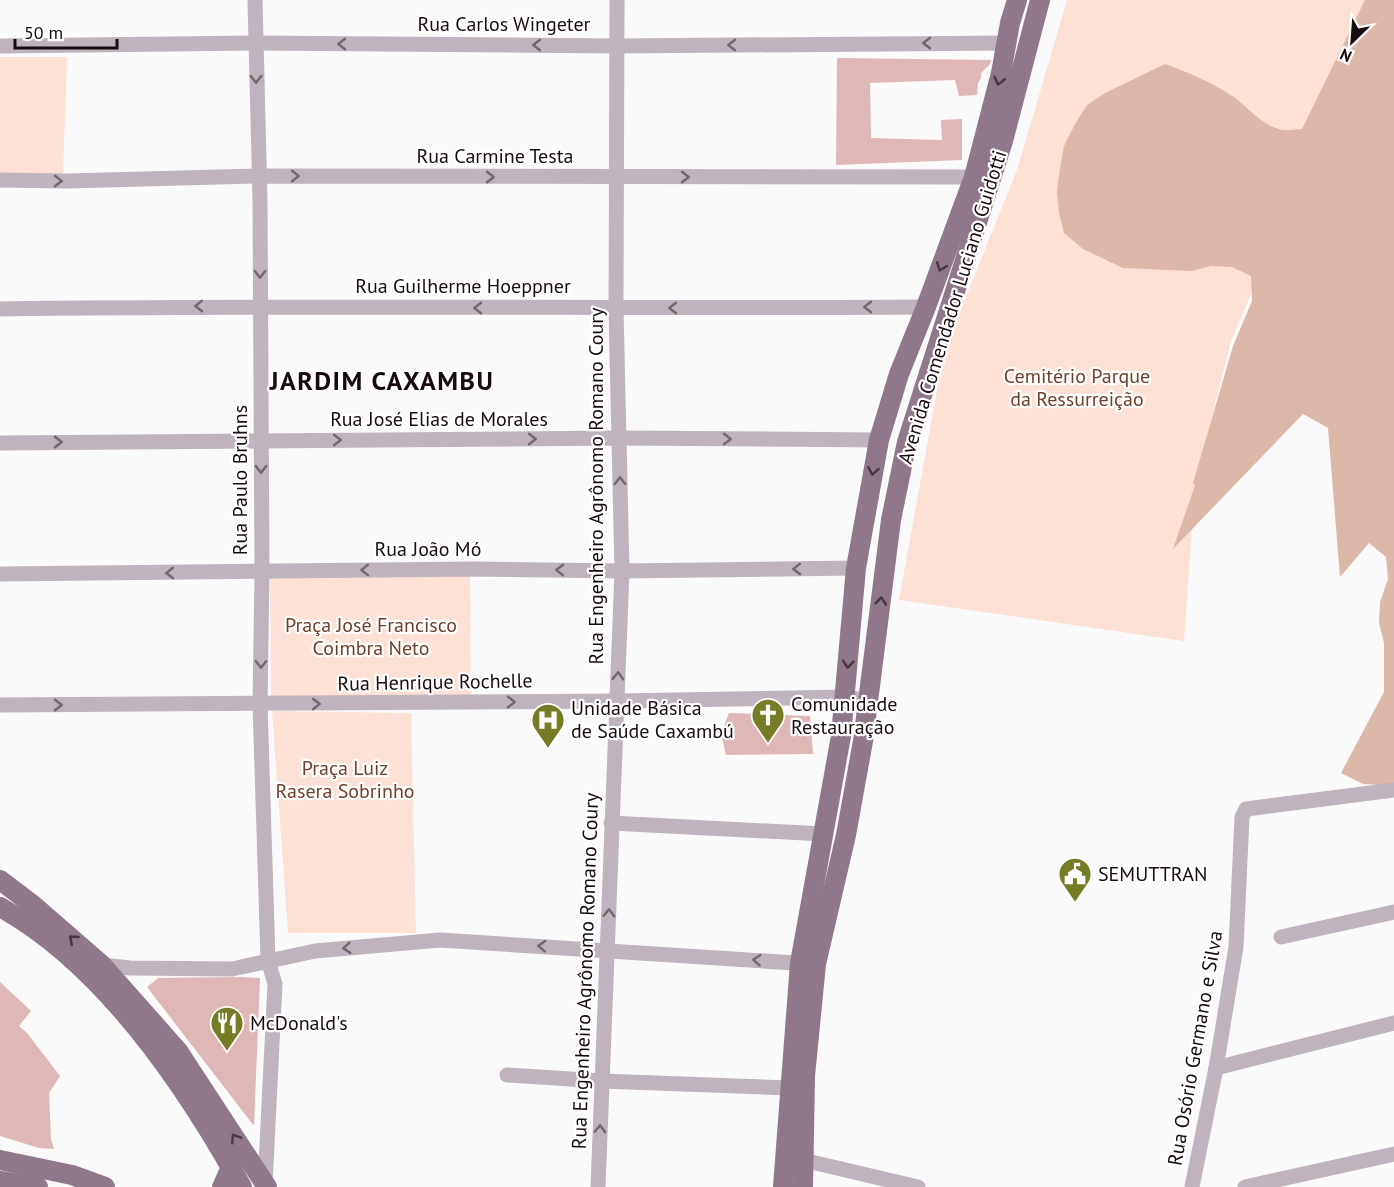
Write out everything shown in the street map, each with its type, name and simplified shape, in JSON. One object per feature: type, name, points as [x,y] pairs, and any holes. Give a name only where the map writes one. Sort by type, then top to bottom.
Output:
[{"type":"main road","name":"Avenida Comendador Luciano Guidotti","points":[[803,1187],[808,963],[846,835],[869,701],[891,520],[907,441],[981,179],[986,133],[1017,0]]},
{"type":"main road","name":"Avenida Comendador Luciano Guidotti","points":[[783,1187],[789,1088],[824,834],[841,736],[856,568],[879,440],[899,374],[926,307],[981,179],[1003,141],[1040,0]]},
{"type":"main road","points":[[0,880],[33,905],[102,965],[178,1051],[266,1186]]},
{"type":"main road","points":[[0,907],[21,919],[78,967],[141,1032],[215,1138],[242,1187]]},
{"type":"main road","points":[[0,1160],[72,1175],[105,1187]]},
{"type":"main road","points":[[0,1168],[8,1169],[20,1164]]},
{"type":"main road","points":[[222,1187],[231,1167]]},
{"type":"main road","points":[[0,1181],[38,1187]]},
{"type":"street","name":"Rua Paulo Bruhns","points":[[255,0],[261,306],[260,704],[268,960],[275,984],[266,1186]]},
{"type":"street","name":"Rua Engenheiro Agrônomo Romano Coury","points":[[598,1187],[622,572],[616,309],[617,0]]},
{"type":"street","points":[[1005,0],[1008,33]]},
{"type":"street","name":"Rua Carlos Wingeter","points":[[0,46],[255,43],[617,46],[1008,33]]},
{"type":"street","name":"Rua Carmine Testa","points":[[0,180],[68,181],[260,176],[981,179]]},
{"type":"street","name":"Rua Guilherme Hoeppner","points":[[0,309],[261,306],[616,309],[926,307]]},
{"type":"street","name":"Rua José Elias de Morales","points":[[0,443],[620,438],[879,440]]},
{"type":"street","name":"Rua João Mó","points":[[0,574],[475,569],[622,572],[856,568]]},
{"type":"street","name":"Rua Henrique Rochelle","points":[[0,705],[617,701],[845,697],[869,701]]},
{"type":"street","name":"Rua Osório Germano e Silva","points":[[1192,1187],[1216,1068],[1236,947],[1242,817],[1246,809],[1394,790]]},
{"type":"street","points":[[611,823],[824,834]]},
{"type":"street","points":[[1281,937],[1394,912]]},
{"type":"street","points":[[102,965],[130,968],[231,969],[315,951],[440,940],[808,963]]},
{"type":"street","points":[[1216,1068],[1394,1023]]},
{"type":"street","points":[[507,1075],[789,1088]]},
{"type":"street","points":[[1245,1187],[1394,1154]]},
{"type":"street","points":[[803,1160],[908,1186]]},
{"type":"green space","name":"Cemitério Parque da Ressurreição","points":[[1067,0],[1371,0],[1316,142],[1231,341],[1195,483],[1184,641],[899,600],[944,351],[1017,170]]},
{"type":"green space","points":[[0,57],[67,57],[63,175],[0,174]]},
{"type":"green space","name":"Praça José Francisco Coimbra Neto","points":[[470,575],[471,697],[271,697],[270,576]]},
{"type":"green space","name":"Praça Luiz Rasera Sobrinho","points":[[272,711],[411,713],[416,933],[288,933]]},
{"type":"shaded area","points":[[1365,0],[1394,0],[1394,786],[1363,784],[1341,773],[1384,692],[1384,643],[1379,623],[1380,602],[1388,579],[1386,557],[1369,543],[1340,577],[1328,428],[1303,414],[1173,549],[1195,485],[1193,483],[1233,346],[1252,301],[1251,276],[1232,267],[1211,266],[1191,271],[1123,268],[1083,249],[1064,233],[1057,191],[1064,146],[1087,105],[1105,93],[1165,64],[1221,89],[1272,126],[1284,130],[1302,129]]},
{"type":"building","points":[[837,58],[991,60],[981,73],[977,95],[959,96],[955,80],[870,83],[871,138],[942,140],[941,120],[962,119],[962,160],[836,165]]},
{"type":"building","name":"Comunidade Restauração","points":[[729,713],[810,716],[813,754],[726,755],[721,734]]},
{"type":"building","name":"McDonald's","points":[[158,978],[260,978],[254,1126],[147,987]]},
{"type":"building","points":[[0,982],[31,1011],[19,1026],[60,1076],[49,1093],[51,1139],[54,1149],[39,1148],[0,1136]]},
{"type":"place","name":"Comunidade Restauração","points":[[768,744]]},
{"type":"place","name":"Unidade Básica de Saúde Caxambú","points":[[548,749]]},
{"type":"place","name":"SEMUTTRAN","points":[[1075,903]]},
{"type":"place","name":"McDonald's","points":[[227,1052]]},
{"type":"district","name":"JARDIM CAXAMBU","points":[[382,380]]}]
